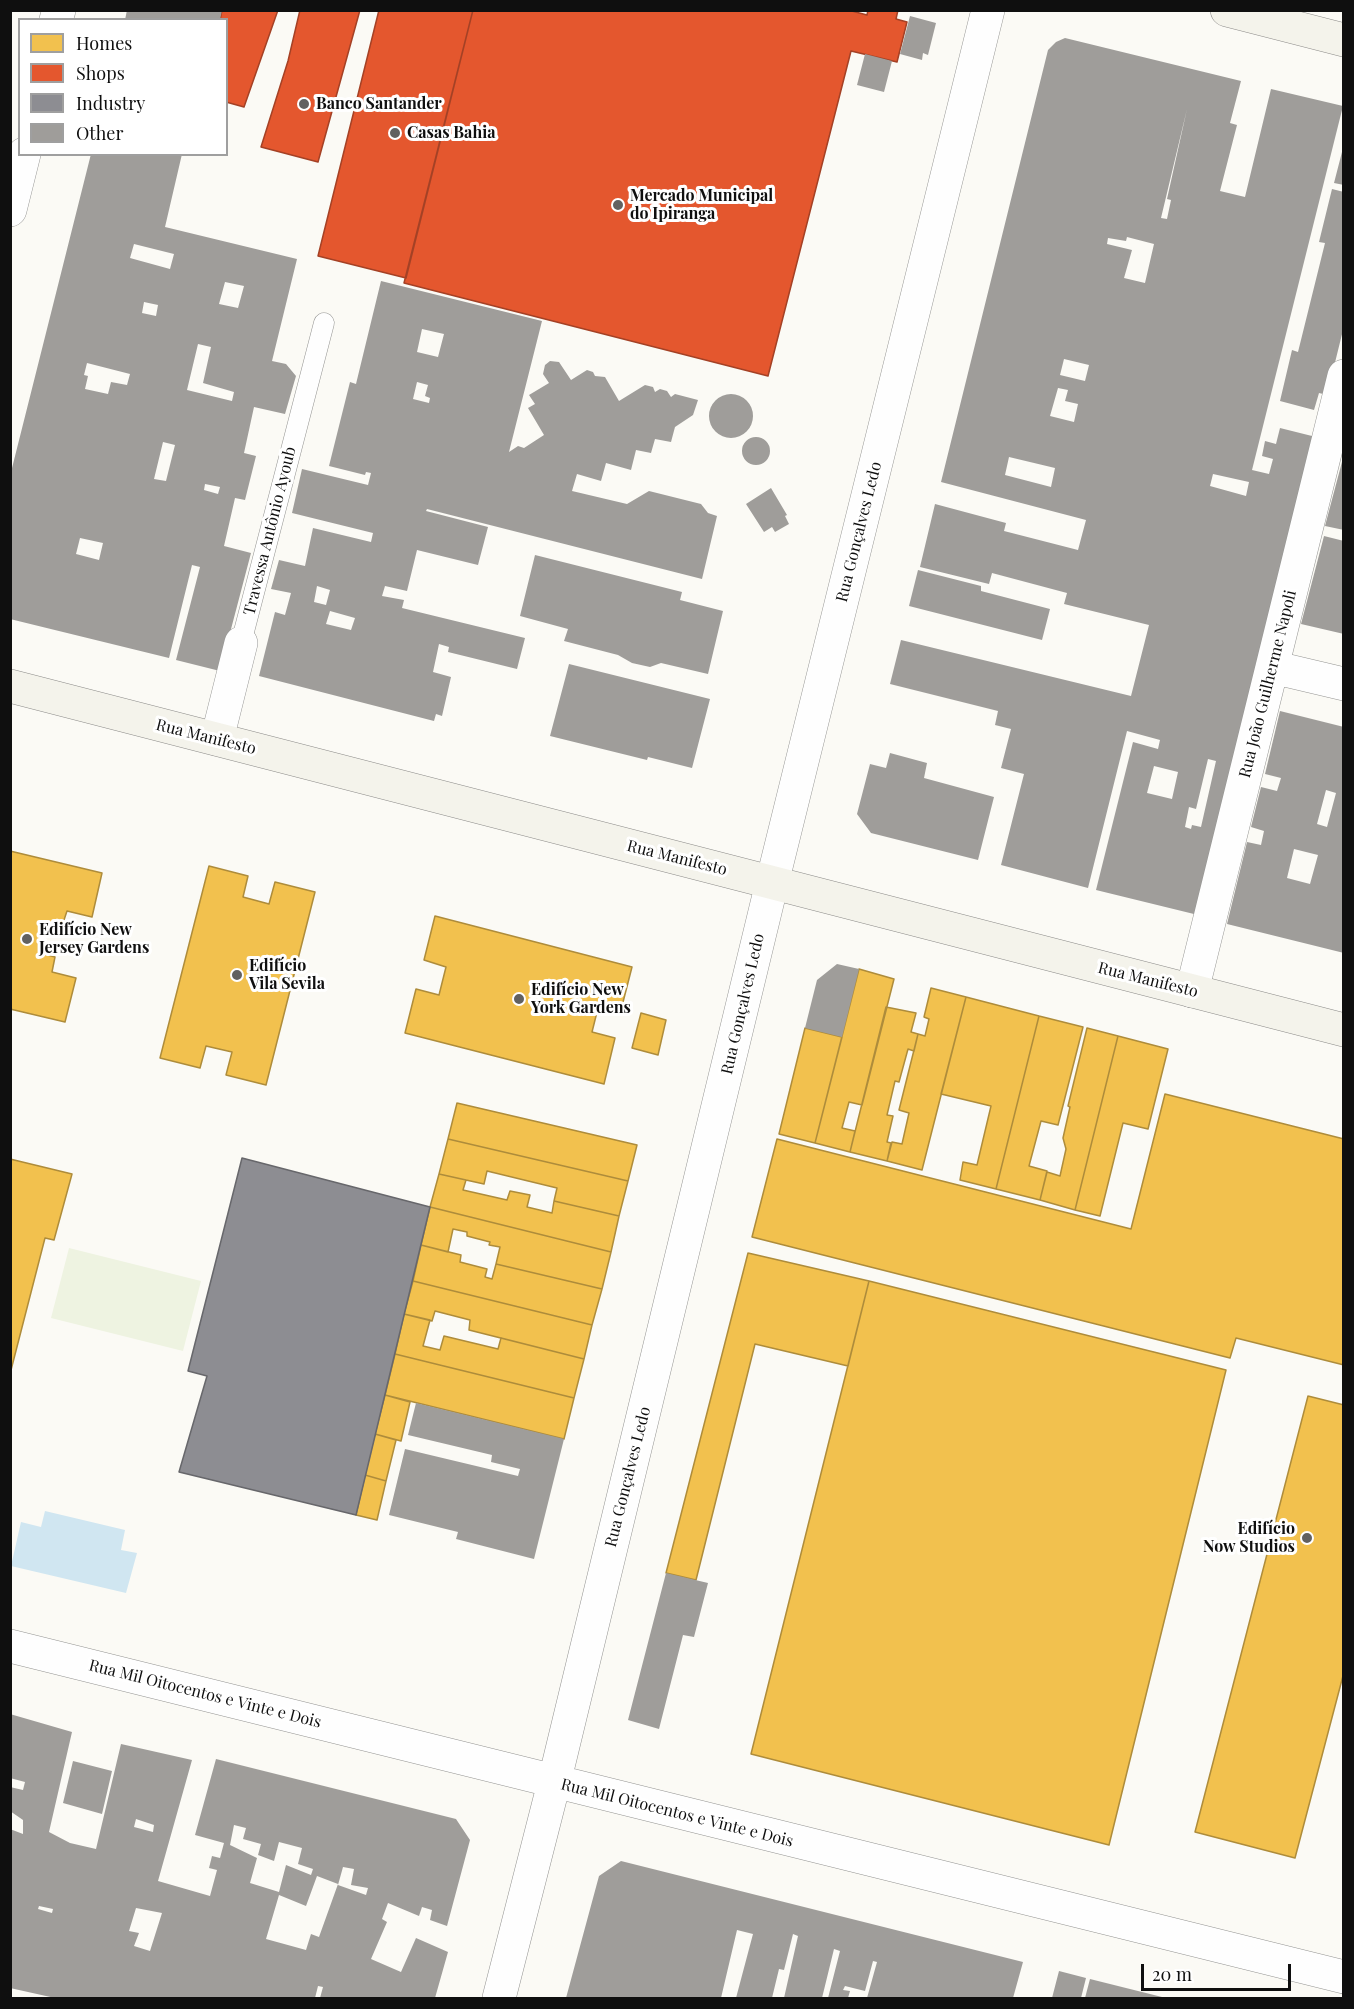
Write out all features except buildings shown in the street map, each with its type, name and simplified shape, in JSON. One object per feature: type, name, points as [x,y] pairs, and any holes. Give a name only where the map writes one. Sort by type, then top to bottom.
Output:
[{"type":"main road","points":[[1227,10],[1344,40]]},
{"type":"main road","name":"Rua Manifesto","points":[[10,686],[1344,1030]]},
{"type":"street","name":"Rua Gonçalves Ledo","points":[[499,1998],[554,1783],[772,883],[988,10]]},
{"type":"street","points":[[10,210],[24,156]]},
{"type":"street","name":"Rua João Guilherme Napoli","points":[[1192,991],[1344,377]]},
{"type":"street","name":"Travessa Antônio Ayoub","points":[[217,740],[241,643]]},
{"type":"street","points":[[1272,667],[1344,684]]},
{"type":"street","name":"Rua Mil Oitocentos e Vinte e Dois","points":[[10,1646],[554,1783],[1344,1977]]},
{"type":"lane","name":"Travessa Antônio Ayoub","points":[[241,643],[324,323]]},
{"type":"green space","points":[[69,1248],[201,1281],[183,1351],[51,1318]]},
{"type":"water","points":[[45,1511],[125,1530],[121,1550],[137,1553],[126,1593],[11,1566],[21,1522],[41,1527]]},
{"type":"place","name":"Banco Santander","points":[[304,104]]},
{"type":"place","name":"Casas Bahia","points":[[395,133]]},
{"type":"place","name":"Mercado Municipal do Ipiranga","points":[[618,205]]},
{"type":"place","name":"Edifício New Jersey Gardens","points":[[27,939]]},
{"type":"place","name":"Edifício Vila Sevila","points":[[237,975]]},
{"type":"place","name":"Edifício New York Gardens","points":[[519,999]]},
{"type":"place","name":"Edifício Now Studios","points":[[1307,1538]]}]
